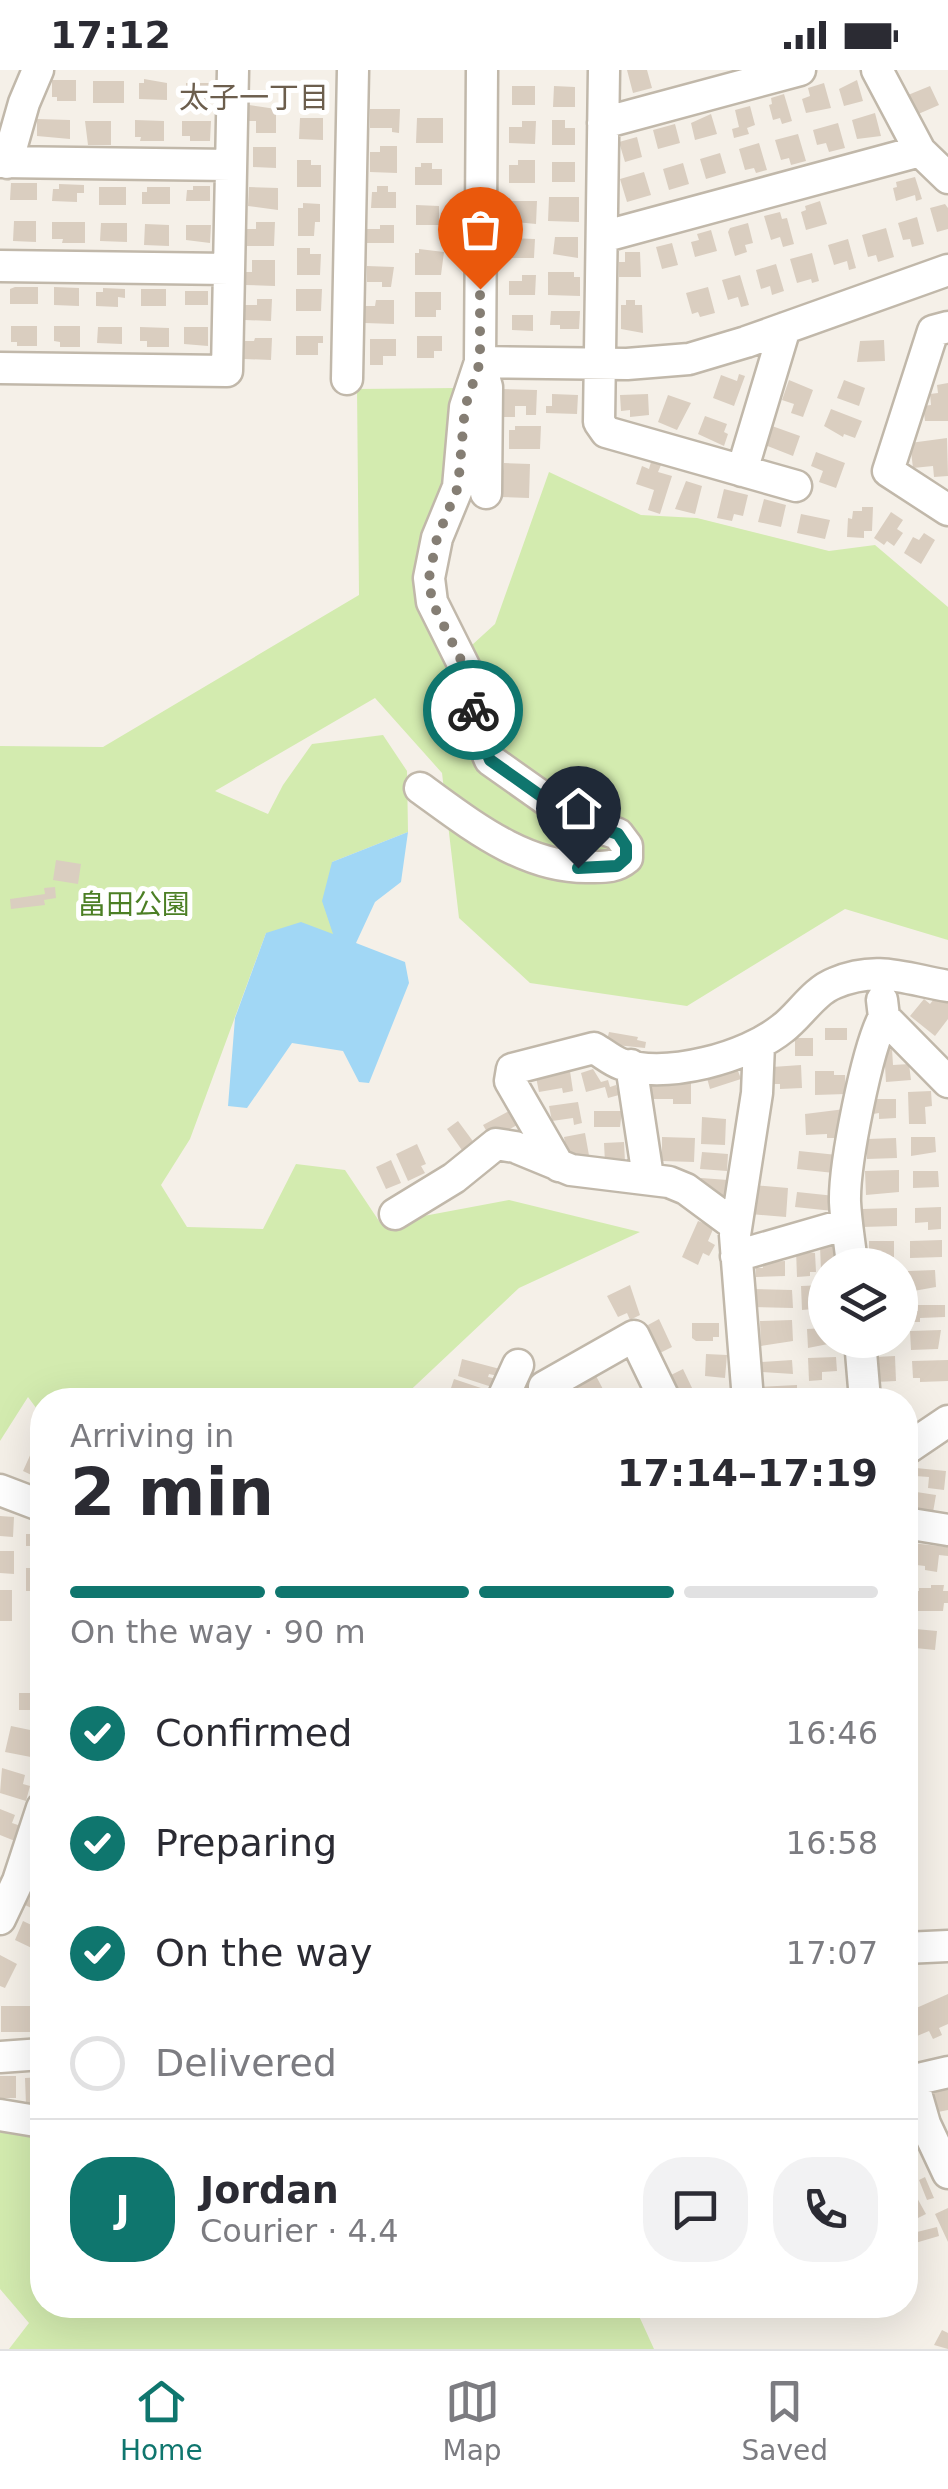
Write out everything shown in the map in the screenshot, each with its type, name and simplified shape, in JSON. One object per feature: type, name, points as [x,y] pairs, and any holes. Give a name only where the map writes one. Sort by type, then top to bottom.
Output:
[{"type":"street","points":[[38,70],[3,162],[231,165]]},
{"type":"street","points":[[0,368],[228,371],[233,70]]},
{"type":"street","points":[[347,380],[353,70]]},
{"type":"street","points":[[482,70],[480,362],[486,386],[486,493]]},
{"type":"street","points":[[604,70],[600,422],[606,432],[796,486]]},
{"type":"street","points":[[604,123],[800,70]]},
{"type":"street","points":[[877,70],[920,151],[948,178]]},
{"type":"street","points":[[602,237],[920,151]]},
{"type":"street","points":[[0,266],[229,269]]},
{"type":"street","points":[[480,362],[600,364],[689,359],[948,270]]},
{"type":"street","points":[[948,327],[932,331],[888,471],[948,510]]},
{"type":"street","points":[[742,471],[785,328]]},
{"type":"street","points":[[420,788],[519,853],[578,868],[617,866],[626,858],[626,846],[618,834],[572,818],[490,760],[474,722],[471,680],[432,602],[429,578],[437,538],[458,487],[465,407],[480,362]]},
{"type":"street","points":[[560,1166],[510,1081],[512,1070],[594,1048],[622,1064],[689,1066],[758,1044],[781,1030],[831,984],[879,972],[948,986]]},
{"type":"street","points":[[850,1248],[845,1199],[874,1036],[884,1017],[879,972]]},
{"type":"street","points":[[884,1017],[948,1082]]},
{"type":"street","points":[[747,1388],[736,1241],[757,1093],[758,1044]]},
{"type":"street","points":[[631,1065],[648,1177]]},
{"type":"street","points":[[395,1214],[454,1178],[496,1144],[598,1176],[648,1177],[686,1189],[736,1241]]},
{"type":"street","points":[[736,1241],[848,1224]]},
{"type":"street","points":[[544,1387],[634,1336],[660,1388]]},
{"type":"street","points":[[862,1358],[864,1388]]},
{"type":"street","points":[[507,1388],[518,1365]]},
{"type":"street","points":[[918,1441],[948,1421]]},
{"type":"street","points":[[0,1490],[30,1501]]},
{"type":"street","points":[[918,1525],[948,1530]]},
{"type":"street","points":[[0,1919],[30,1844]]},
{"type":"street","points":[[918,1947],[948,1946]]},
{"type":"street","points":[[0,2057],[30,2055]]},
{"type":"street","points":[[918,2078],[948,2072]]},
{"type":"street","points":[[918,2105],[948,2172]]},
{"type":"street","points":[[0,2115],[30,2120]]},
{"type":"green space","name":"畠田公園","points":[[457,388],[447,486],[433,525],[446,598],[472,645],[495,624],[549,472],[641,515],[697,518],[829,551],[875,545],[948,607],[948,940],[845,909],[687,1006],[530,983],[459,918],[442,773],[375,698],[215,791],[268,814],[312,744],[383,735],[407,771],[408,832],[332,862],[333,934],[266,933],[190,1139],[161,1185],[187,1227],[263,1229],[296,1164],[345,1170],[381,1224],[509,1200],[640,1232],[519,1288],[413,1388],[30,1388],[30,1400],[28,1397],[0,1441],[0,746],[103,747],[359,595],[357,389]]},
{"type":"green space","points":[[0,2129],[19,2130],[30,2134],[30,2318],[640,2318],[654,2349],[9,2349],[29,2323],[0,2289]]},
{"type":"water","points":[[408,832],[401,882],[375,902],[356,943],[405,962],[409,983],[369,1083],[359,1082],[343,1051],[292,1043],[247,1108],[228,1106],[235,1018],[266,933],[301,922],[333,934],[322,901],[332,862]]},
{"type":"building","points":[[627,70],[647,70],[652,88],[633,93]]},
{"type":"building","points":[[144,79],[167,83],[167,100],[139,99],[139,83],[144,83]]},
{"type":"building","points":[[52,80],[76,80],[76,101],[57,101],[57,97],[52,97]]},
{"type":"building","points":[[857,80],[863,101],[844,106],[839,89]]},
{"type":"building","points":[[93,81],[124,81],[124,103],[93,103]]},
{"type":"building","points":[[186,83],[213,83],[213,102],[186,102]]},
{"type":"building","points":[[824,83],[831,108],[806,113],[802,99],[810,96],[808,88]]},
{"type":"building","points":[[512,86],[535,86],[535,105],[512,105]]},
{"type":"building","points":[[554,86],[575,87],[575,107],[553,107]]},
{"type":"building","points":[[930,86],[939,105],[916,115],[908,95]]},
{"type":"building","points":[[784,94],[792,121],[782,124],[780,118],[773,120],[769,105],[771,98]]},
{"type":"building","points":[[249,105],[276,109],[276,133],[256,133],[256,121],[248,121]]},
{"type":"building","points":[[750,106],[755,125],[747,128],[749,134],[734,138],[732,129],[739,127],[735,110]]},
{"type":"building","points":[[370,109],[400,109],[399,133],[392,132],[392,128],[370,128]]},
{"type":"building","points":[[875,113],[881,136],[857,139],[852,120]]},
{"type":"building","points":[[711,114],[717,134],[695,140],[691,123]]},
{"type":"building","points":[[300,118],[323,118],[323,140],[299,139]]},
{"type":"building","points":[[417,118],[443,118],[443,143],[416,143]]},
{"type":"building","points":[[37,119],[70,120],[70,139],[37,136]]},
{"type":"building","points":[[135,120],[164,121],[164,141],[140,141],[141,137],[135,137]]},
{"type":"building","points":[[552,120],[565,120],[565,128],[575,128],[575,145],[552,145]]},
{"type":"building","points":[[85,121],[111,121],[111,145],[88,145]]},
{"type":"building","points":[[182,121],[211,121],[210,141],[190,141],[190,136],[182,136]]},
{"type":"building","points":[[522,121],[536,121],[535,144],[509,143],[509,127],[522,127]]},
{"type":"building","points":[[838,123],[845,148],[829,152],[826,143],[817,145],[813,130]]},
{"type":"building","points":[[675,124],[680,143],[658,149],[653,130]]},
{"type":"building","points":[[798,134],[806,161],[791,165],[789,158],[781,160],[775,140]]},
{"type":"building","points":[[637,137],[642,157],[625,162],[619,142]]},
{"type":"building","points":[[759,143],[767,170],[745,170],[739,149]]},
{"type":"building","points":[[380,146],[397,146],[397,173],[370,172],[370,152],[380,152]]},
{"type":"building","points":[[253,147],[276,147],[276,168],[253,167]]},
{"type":"building","points":[[720,153],[726,173],[706,179],[700,159]]},
{"type":"building","points":[[297,160],[321,165],[321,187],[297,187]]},
{"type":"building","points":[[518,160],[535,160],[535,183],[509,183],[509,165],[518,165]]},
{"type":"building","points":[[552,162],[575,162],[575,182],[552,182]]},
{"type":"building","points":[[421,163],[432,163],[432,169],[442,169],[442,185],[415,185],[415,167],[421,167]]},
{"type":"building","points":[[683,163],[689,184],[669,190],[663,169]]},
{"type":"building","points":[[644,172],[651,195],[627,202],[620,179]]},
{"type":"building","points":[[915,177],[922,199],[916,201],[915,195],[896,201],[896,182]]},
{"type":"building","points":[[11,183],[37,183],[37,200],[10,200]]},
{"type":"building","points":[[59,184],[84,185],[84,193],[77,193],[77,202],[52,201],[53,189],[59,189]]},
{"type":"building","points":[[193,186],[210,186],[210,201],[186,201],[187,190],[193,190]]},
{"type":"building","points":[[377,186],[388,186],[388,192],[396,192],[396,208],[371,208],[372,192],[377,192]]},
{"type":"building","points":[[99,187],[126,187],[126,205],[99,205]]},
{"type":"building","points":[[147,187],[170,187],[170,204],[142,204],[142,192],[147,192]]},
{"type":"building","points":[[249,187],[278,188],[278,210],[248,206]]},
{"type":"building","points":[[549,197],[579,197],[579,222],[548,221]]},
{"type":"building","points":[[506,201],[537,201],[536,224],[506,221]]},
{"type":"building","points":[[820,201],[827,224],[806,230],[801,212],[806,210],[805,206]]},
{"type":"building","points":[[303,203],[320,204],[320,222],[315,222],[314,236],[298,236],[298,208],[303,208]]},
{"type":"building","points":[[945,204],[948,229],[937,232],[930,208]]},
{"type":"building","points":[[416,205],[439,206],[439,225],[416,225]]},
{"type":"building","points":[[780,212],[782,219],[787,218],[794,244],[783,247],[780,237],[771,240],[764,216]]},
{"type":"building","points":[[917,217],[924,244],[912,247],[910,239],[903,240],[898,223]]},
{"type":"building","points":[[14,221],[36,221],[36,242],[13,241]]},
{"type":"building","points":[[52,222],[85,222],[85,243],[52,239]]},
{"type":"building","points":[[256,222],[275,222],[274,246],[247,246],[247,229],[256,229]]},
{"type":"building","points":[[101,223],[127,223],[127,242],[100,241]]},
{"type":"building","points":[[748,223],[753,243],[745,245],[747,252],[735,256],[728,232]]},
{"type":"building","points":[[145,224],[169,225],[169,246],[144,245]]},
{"type":"building","points":[[186,225],[211,225],[210,243],[186,240]]},
{"type":"building","points":[[380,225],[394,225],[394,243],[366,243],[366,229],[380,229]]},
{"type":"building","points":[[886,228],[894,257],[878,262],[876,255],[868,257],[862,235]]},
{"type":"building","points":[[711,230],[717,251],[695,257],[691,242],[699,240],[697,234]]},
{"type":"building","points":[[555,237],[578,237],[578,258],[553,254]]},
{"type":"building","points":[[509,238],[535,239],[534,258],[509,258]]},
{"type":"building","points":[[848,239],[856,268],[849,270],[847,261],[834,265],[828,245]]},
{"type":"building","points":[[672,243],[678,265],[662,269],[656,247]]},
{"type":"building","points":[[297,248],[310,248],[310,254],[321,254],[320,275],[297,275]]},
{"type":"building","points":[[419,249],[444,252],[441,275],[415,275],[415,253]]},
{"type":"building","points":[[625,252],[640,252],[641,277],[619,277],[619,262],[625,262]]},
{"type":"building","points":[[812,253],[819,281],[797,283],[790,259]]},
{"type":"building","points":[[252,260],[275,260],[275,286],[245,285],[245,272],[252,272]]},
{"type":"building","points":[[776,264],[784,291],[772,295],[770,286],[761,289],[756,270]]},
{"type":"building","points":[[367,266],[394,267],[391,287],[382,287],[382,282],[367,282]]},
{"type":"building","points":[[548,272],[574,272],[574,277],[580,277],[580,296],[548,295]]},
{"type":"building","points":[[522,275],[536,275],[535,295],[509,295],[509,281],[522,281]]},
{"type":"building","points":[[740,275],[749,305],[741,307],[738,297],[728,300],[722,280]]},
{"type":"building","points":[[38,287],[38,304],[10,304],[10,289]]},
{"type":"building","points":[[54,287],[79,288],[79,306],[54,305]]},
{"type":"building","points":[[708,287],[715,313],[700,317],[698,312],[692,314],[686,293]]},
{"type":"building","points":[[103,288],[125,289],[125,298],[118,297],[118,307],[96,306],[96,292],[103,292]]},
{"type":"building","points":[[141,289],[166,289],[166,306],[141,306]]},
{"type":"building","points":[[296,289],[322,289],[321,311],[296,311]]},
{"type":"building","points":[[185,291],[208,291],[208,305],[185,305]]},
{"type":"building","points":[[415,292],[441,292],[441,310],[436,310],[436,317],[415,317]]},
{"type":"building","points":[[257,299],[272,299],[271,321],[245,320],[245,305],[257,305]]},
{"type":"building","points":[[376,300],[394,300],[394,324],[365,323],[365,306],[375,306]]},
{"type":"building","points":[[626,300],[642,305],[643,333],[621,329],[621,305],[626,305]]},
{"type":"building","points":[[551,311],[580,311],[579,329],[550,325]]},
{"type":"building","points":[[512,315],[533,315],[533,331],[512,330]]},
{"type":"building","points":[[11,326],[37,326],[37,346],[17,346],[17,342],[11,342]]},
{"type":"building","points":[[54,326],[80,326],[80,347],[60,347],[60,342],[54,341]]},
{"type":"building","points":[[98,327],[122,327],[122,344],[97,343]]},
{"type":"building","points":[[140,327],[169,328],[169,347],[147,347],[147,341],[140,341]]},
{"type":"building","points":[[184,327],[208,327],[208,346],[184,344]]},
{"type":"building","points":[[296,336],[323,336],[323,343],[318,343],[318,355],[296,355]]},
{"type":"building","points":[[417,336],[442,336],[442,351],[434,351],[434,358],[417,358]]},
{"type":"building","points":[[272,338],[271,360],[244,359],[245,341]]},
{"type":"building","points":[[370,339],[396,339],[396,356],[383,356],[383,365],[370,365]]},
{"type":"building","points":[[884,340],[885,361],[857,362],[860,341]]},
{"type":"building","points":[[739,374],[745,376],[734,406],[713,398],[721,375],[737,381]]},
{"type":"building","points":[[789,380],[813,390],[803,417],[791,413],[794,404],[782,400]]},
{"type":"building","points":[[844,380],[865,388],[859,406],[837,398]]},
{"type":"building","points":[[948,383],[948,421],[925,421],[923,406],[931,405],[930,394],[938,393],[937,385]]},
{"type":"building","points":[[500,389],[537,390],[536,415],[526,415],[526,406],[515,406],[515,417],[499,417]]},
{"type":"building","points":[[552,394],[578,395],[577,414],[546,413],[546,406],[552,406]]},
{"type":"building","points":[[648,394],[649,415],[630,417],[630,410],[621,411],[620,395]]},
{"type":"building","points":[[668,395],[691,403],[677,430],[658,422]]},
{"type":"building","points":[[831,409],[862,421],[855,438],[844,434],[843,437],[824,426]]},
{"type":"building","points":[[705,416],[727,424],[724,446],[698,434]]},
{"type":"building","points":[[515,426],[541,426],[540,449],[509,449],[509,430],[515,430]]},
{"type":"building","points":[[772,426],[800,436],[793,456],[765,445]]},
{"type":"building","points":[[947,438],[948,476],[934,477],[933,466],[913,468],[910,443]]},
{"type":"building","points":[[816,452],[845,463],[836,488],[819,482],[823,471],[811,466]]},
{"type":"building","points":[[651,462],[661,465],[658,472],[672,476],[660,514],[648,510],[654,490],[636,484],[642,466],[649,469]]},
{"type":"building","points":[[504,463],[530,464],[529,498],[500,497]]},
{"type":"building","points":[[686,481],[702,486],[695,514],[675,509]]},
{"type":"building","points":[[724,489],[748,495],[743,516],[734,514],[732,521],[717,518]]},
{"type":"building","points":[[764,499],[786,505],[781,527],[758,522]]},
{"type":"building","points":[[862,507],[873,507],[872,531],[864,531],[864,538],[847,537],[848,518],[852,519],[853,511],[862,511]]},
{"type":"building","points":[[891,512],[903,520],[897,529],[903,533],[894,546],[874,538]]},
{"type":"building","points":[[801,514],[830,520],[825,539],[797,533]]},
{"type":"building","points":[[924,533],[935,540],[921,564],[904,553],[913,537],[919,540]]},
{"type":"building","points":[[56,860],[81,864],[78,884],[53,880]]},
{"type":"building","points":[[55,887],[56,898],[44,900],[45,905],[11,909],[10,899],[45,894],[44,888]]},
{"type":"building","points":[[938,994],[948,1001],[948,1019],[935,1036],[910,1016],[924,999],[930,1004]]},
{"type":"building","points":[[825,1028],[847,1028],[847,1040],[825,1040]]},
{"type":"building","points":[[609,1032],[638,1037],[637,1040],[646,1042],[645,1048],[616,1045],[607,1040]]},
{"type":"building","points":[[795,1038],[813,1038],[813,1056],[795,1056]]},
{"type":"building","points":[[892,1049],[893,1065],[909,1064],[911,1080],[886,1082],[884,1050]]},
{"type":"building","points":[[801,1065],[802,1088],[780,1089],[780,1084],[773,1084],[772,1067]]},
{"type":"building","points":[[737,1068],[741,1079],[710,1089],[707,1078]]},
{"type":"building","points":[[593,1069],[601,1082],[608,1080],[610,1087],[616,1085],[619,1095],[608,1098],[605,1087],[586,1092],[581,1073]]},
{"type":"building","points":[[570,1071],[573,1091],[563,1093],[562,1088],[539,1092],[536,1077]]},
{"type":"building","points":[[815,1071],[845,1075],[846,1094],[815,1095]]},
{"type":"building","points":[[648,1079],[691,1079],[691,1104],[648,1099]]},
{"type":"building","points":[[931,1091],[932,1106],[925,1107],[926,1124],[909,1124],[908,1092]]},
{"type":"building","points":[[872,1099],[896,1099],[896,1118],[879,1119],[879,1113],[873,1114]]},
{"type":"building","points":[[578,1102],[582,1123],[574,1125],[573,1118],[552,1121],[549,1106]]},
{"type":"building","points":[[845,1109],[845,1130],[838,1131],[838,1138],[806,1135],[805,1114]]},
{"type":"building","points":[[511,1110],[519,1124],[491,1139],[483,1125]]},
{"type":"building","points":[[594,1111],[622,1111],[620,1127],[594,1127]]},
{"type":"building","points":[[702,1117],[726,1119],[725,1145],[701,1144]]},
{"type":"building","points":[[458,1121],[475,1144],[464,1153],[447,1129]]},
{"type":"building","points":[[585,1133],[590,1161],[582,1162],[581,1154],[567,1156],[564,1137]]},
{"type":"building","points":[[662,1137],[695,1138],[694,1162],[662,1161]]},
{"type":"building","points":[[911,1137],[935,1137],[936,1152],[911,1156]]},
{"type":"building","points":[[896,1138],[897,1158],[867,1159],[867,1139]]},
{"type":"building","points":[[624,1142],[625,1162],[605,1163],[604,1143]]},
{"type":"building","points":[[417,1144],[426,1164],[421,1166],[425,1173],[408,1181],[396,1154]]},
{"type":"building","points":[[799,1151],[837,1155],[834,1173],[797,1169]]},
{"type":"building","points":[[702,1152],[728,1154],[727,1171],[700,1169]]},
{"type":"building","points":[[391,1160],[401,1183],[386,1189],[376,1167]]},
{"type":"building","points":[[899,1170],[899,1192],[866,1195],[865,1171]]},
{"type":"building","points":[[913,1171],[938,1171],[939,1187],[913,1188]]},
{"type":"building","points":[[701,1178],[728,1180],[726,1199],[699,1191]]},
{"type":"building","points":[[752,1185],[788,1188],[786,1217],[750,1214]]},
{"type":"building","points":[[797,1192],[835,1196],[833,1211],[795,1207]]},
{"type":"building","points":[[941,1207],[941,1229],[928,1230],[928,1222],[915,1223],[915,1208]]},
{"type":"building","points":[[897,1208],[897,1226],[862,1227],[862,1209]]},
{"type":"building","points":[[698,1221],[714,1227],[708,1241],[715,1245],[709,1256],[703,1253],[698,1265],[682,1257]]},
{"type":"building","points":[[942,1240],[942,1257],[918,1258],[918,1248],[910,1248],[910,1241]]},
{"type":"building","points":[[869,1241],[894,1241],[894,1248],[869,1248]]},
{"type":"building","points":[[796,1250],[808,1252],[808,1276],[797,1277]]},
{"type":"building","points":[[785,1261],[785,1276],[756,1277],[756,1268],[763,1268],[762,1262]]},
{"type":"building","points":[[935,1270],[936,1287],[918,1290],[918,1271]]},
{"type":"building","points":[[630,1285],[640,1315],[630,1320],[627,1313],[618,1317],[607,1296]]},
{"type":"building","points":[[801,1286],[808,1286],[808,1309],[802,1310]]},
{"type":"building","points":[[750,1289],[792,1290],[793,1308],[751,1307]]},
{"type":"building","points":[[918,1305],[945,1305],[945,1317],[920,1318],[918,1322]]},
{"type":"building","points":[[659,1319],[672,1347],[658,1354],[648,1325]]},
{"type":"building","points":[[792,1320],[793,1341],[761,1346],[760,1321]]},
{"type":"building","points":[[692,1323],[719,1323],[719,1337],[696,1341],[692,1338]]},
{"type":"building","points":[[941,1330],[938,1349],[918,1350],[918,1331]]},
{"type":"building","points":[[706,1354],[727,1355],[725,1378],[705,1376]]},
{"type":"building","points":[[808,1358],[836,1358],[837,1371],[822,1372],[822,1380],[809,1381]]},
{"type":"building","points":[[875,1358],[895,1358],[896,1381],[876,1382]]},
{"type":"building","points":[[462,1359],[500,1369],[498,1376],[488,1377],[497,1379],[495,1388],[458,1376]]},
{"type":"building","points":[[792,1360],[793,1374],[762,1372],[761,1362]]},
{"type":"building","points":[[948,1360],[948,1381],[920,1382],[920,1378],[913,1378],[912,1361]]},
{"type":"building","points":[[683,1369],[692,1388],[677,1388],[671,1375]]},
{"type":"building","points":[[596,1376],[602,1388],[573,1388]]},
{"type":"building","points":[[454,1379],[481,1388],[451,1388]]},
{"type":"building","points":[[797,1385],[797,1388],[759,1387]]},
{"type":"building","points":[[30,1455],[30,1474],[23,1471]]},
{"type":"building","points":[[918,1468],[946,1471],[944,1490],[928,1488],[929,1477],[918,1476]]},
{"type":"building","points":[[918,1492],[936,1495],[932,1518],[918,1513]]},
{"type":"building","points":[[0,1516],[14,1517],[13,1537],[0,1536]]},
{"type":"building","points":[[918,1544],[948,1547],[948,1556],[939,1555],[937,1572],[925,1570],[925,1566],[918,1565]]},
{"type":"building","points":[[0,1551],[14,1551],[14,1574],[0,1573]]},
{"type":"building","points":[[26,1568],[30,1568],[30,1591],[26,1591]]},
{"type":"building","points":[[944,1585],[948,1603],[944,1603],[943,1611],[918,1611],[919,1588]]},
{"type":"building","points":[[0,1590],[12,1590],[12,1621],[0,1621]]},
{"type":"building","points":[[918,1629],[937,1631],[935,1650],[918,1648]]},
{"type":"building","points":[[19,1693],[30,1693],[30,1710],[19,1710]]},
{"type":"building","points":[[11,1726],[30,1730],[30,1757],[5,1752]]},
{"type":"building","points":[[2,1768],[25,1775],[23,1784],[30,1786],[26,1801],[0,1793]]},
{"type":"building","points":[[0,1809],[15,1815],[12,1823],[21,1826],[15,1841],[0,1835]]},
{"type":"building","points":[[23,1921],[30,1924],[30,1947],[15,1940]]},
{"type":"building","points":[[0,1955],[17,1964],[5,1988],[0,1986]]},
{"type":"building","points":[[948,1994],[948,2024],[939,2028],[942,2035],[933,2039],[929,2031],[918,2036],[918,2007]]},
{"type":"building","points":[[1,2006],[30,2006],[30,2032],[1,2032]]},
{"type":"building","points":[[0,2076],[16,2076],[16,2098],[0,2098]]},
{"type":"building","points":[[25,2078],[30,2078],[30,2105],[26,2105]]},
{"type":"building","points":[[948,2079],[948,2110],[933,2113],[927,2086]]},
{"type":"building","points":[[925,2177],[934,2198],[927,2200],[919,2180]]},
{"type":"building","points":[[918,2200],[926,2214],[918,2218]]},
{"type":"building","points":[[948,2208],[948,2242],[935,2214]]},
{"type":"building","points":[[937,2227],[939,2236],[918,2242],[918,2232]]},
{"type":"building","points":[[942,2330],[948,2333],[948,2349],[934,2345]]},
{"type":"way so far","points":[[473,710],[471,680],[432,602],[429,578],[437,538],[458,487],[465,407],[480,362],[480,289]]},
{"type":"district","name":"太子一丁目","points":[[254,98]]},
{"type":"route","points":[[473,710],[490,760],[572,818],[618,834],[626,846],[626,858],[617,866],[578,868]]}]
